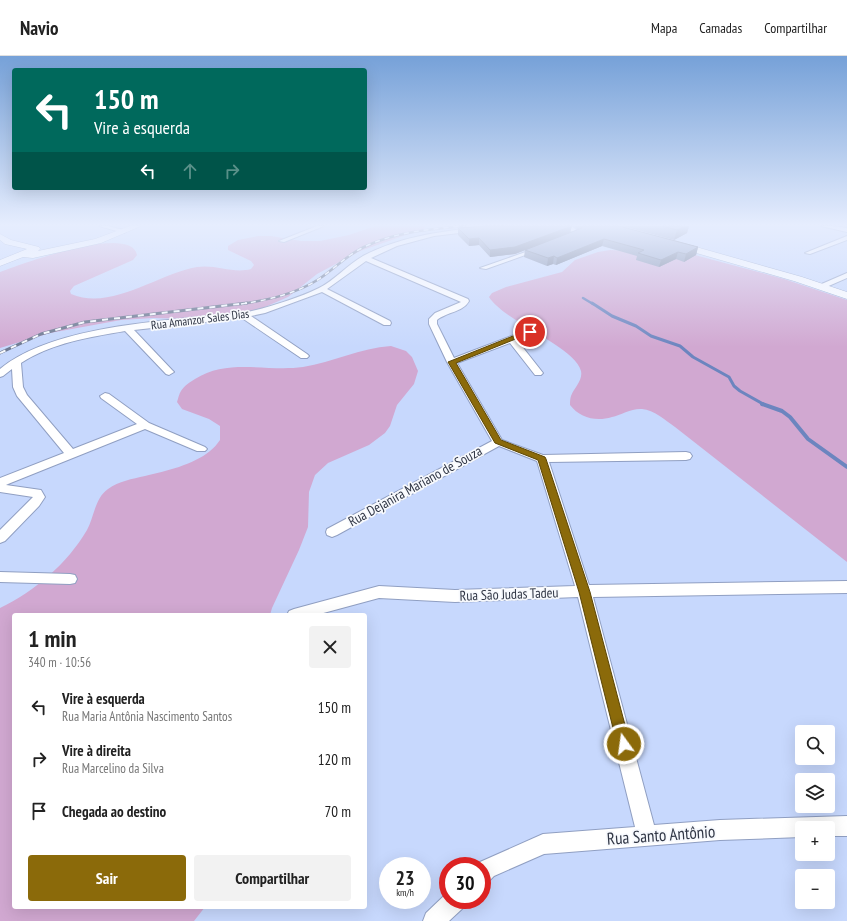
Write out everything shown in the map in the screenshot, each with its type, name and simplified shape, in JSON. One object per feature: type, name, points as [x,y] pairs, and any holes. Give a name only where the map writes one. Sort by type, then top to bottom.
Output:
[{"type":"main road","points":[[753,266],[821,286],[847,296]]},
{"type":"street","name":"Rua Amanzor Sales Dias","points":[[0,374],[16,362],[48,346],[126,328],[244,315],[262,311],[322,289],[354,266]]},
{"type":"street","points":[[385,266],[465,301],[463,305],[438,315],[433,319],[433,324],[452,362],[498,442],[542,459],[686,456]]},
{"type":"street","points":[[484,268],[489,266]]},
{"type":"street","points":[[821,286],[847,275]]},
{"type":"street","points":[[322,289],[387,323]]},
{"type":"street","points":[[244,315],[304,356]]},
{"type":"street","points":[[126,328],[169,372]]},
{"type":"street","points":[[452,362],[530,332]]},
{"type":"street","points":[[512,339],[538,373]]},
{"type":"street","points":[[16,362],[18,387],[22,396],[71,454]]},
{"type":"street","points":[[105,396],[145,425],[201,449]]},
{"type":"street","points":[[0,538],[35,503],[38,497],[37,493],[2,489],[0,486],[4,481],[145,425]]},
{"type":"street","name":"Rua Dejanira Mariano de Souza","points":[[332,532],[498,442]]},
{"type":"street","points":[[542,459],[584,592],[647,835]]},
{"type":"street","points":[[0,577],[70,579]]},
{"type":"street","name":"Rua São Judas Tadeu","points":[[301,613],[379,592],[455,596],[847,587]]},
{"type":"street","name":"Rua Santo Antônio","points":[[491,867],[543,844],[720,830],[847,826]]},
{"type":"street","points":[[434,921],[446,909]]},
{"type":"shaded area","points":[[16,266],[119,266],[74,286],[70,291],[71,294],[87,298],[102,298],[118,295],[182,271],[197,267],[207,266],[238,270],[251,269],[253,266],[331,266],[317,274],[288,297],[258,310],[241,314],[192,319],[153,318],[121,320],[50,333],[0,348],[0,272]]},
{"type":"shaded area","points":[[568,266],[737,266],[784,279],[847,300],[847,562],[675,427],[655,413],[638,409],[612,417],[594,419],[583,416],[570,405],[571,396],[581,378],[581,371],[576,362],[553,344],[509,316],[489,297],[492,293],[506,287],[562,272]]},
{"type":"shaded area","points":[[391,346],[406,351],[412,357],[418,371],[414,384],[397,405],[390,426],[385,433],[369,445],[328,463],[315,475],[309,492],[308,527],[271,613],[12,613],[12,909],[203,909],[194,921],[0,921],[0,608],[38,585],[70,554],[87,530],[97,502],[108,489],[126,481],[188,464],[203,456],[215,446],[220,440],[220,426],[209,419],[182,409],[177,402],[181,391],[191,381],[221,369],[234,367],[303,367],[380,347]]},
{"type":"waterway","points":[[583,298],[593,304]]},
{"type":"waterway","points":[[592,303],[612,316],[636,326],[651,336],[680,346],[693,357],[729,377],[734,386],[740,391],[765,405]]},
{"type":"waterway","points":[[762,404],[782,411],[790,417],[808,439],[847,467]]},
{"type":"railway","points":[[241,304],[261,301],[301,289],[319,279],[335,266]]},
{"type":"railway","points":[[0,353],[41,334],[85,322],[247,303]]},
{"type":"route","points":[[530,332],[452,362],[498,442],[542,459],[584,592],[624,744]]}]
